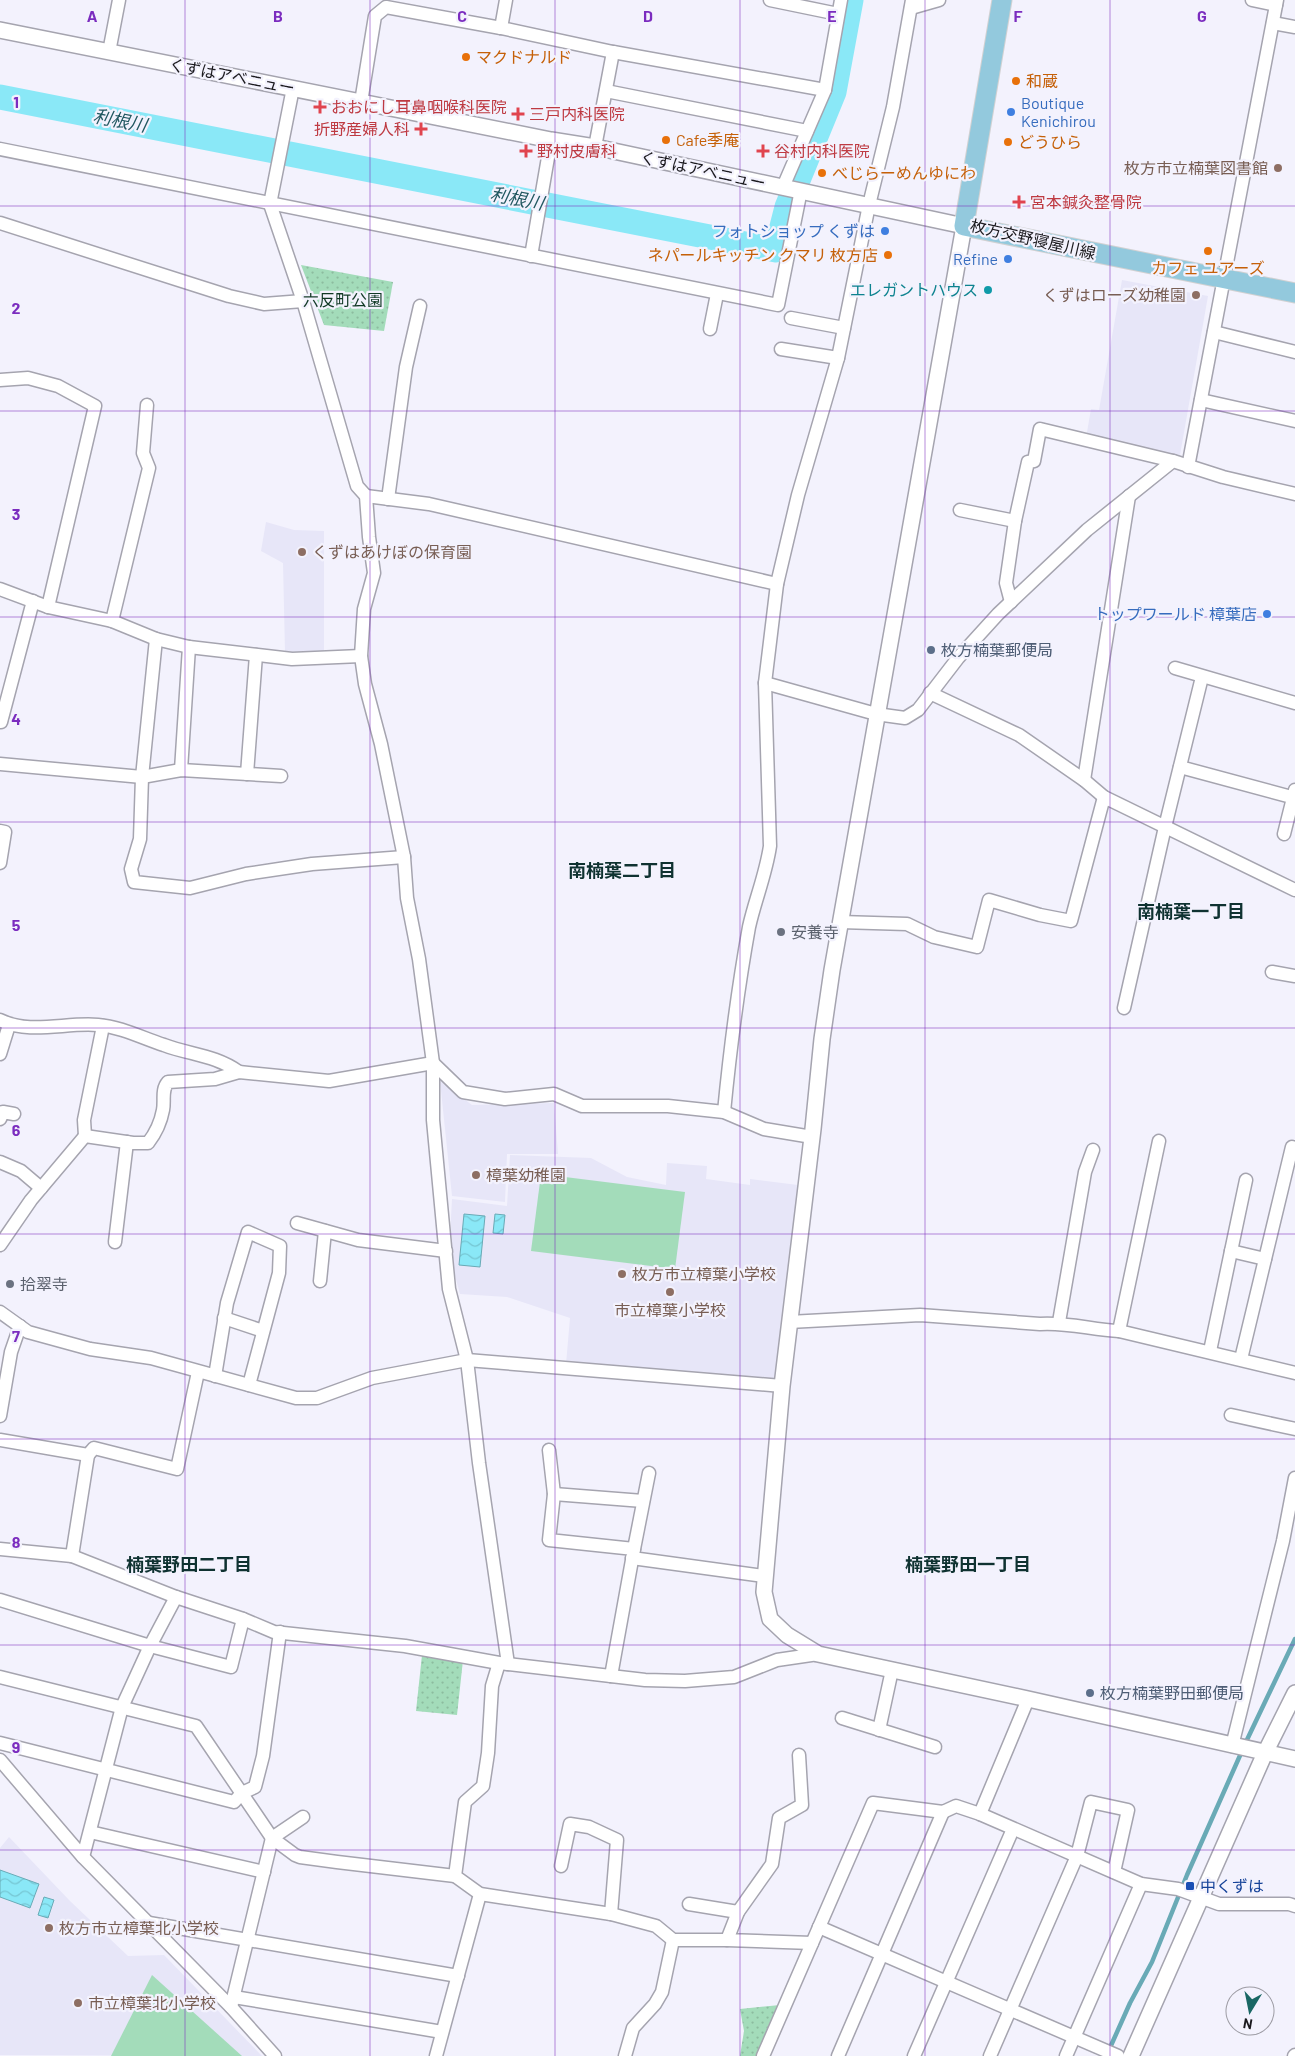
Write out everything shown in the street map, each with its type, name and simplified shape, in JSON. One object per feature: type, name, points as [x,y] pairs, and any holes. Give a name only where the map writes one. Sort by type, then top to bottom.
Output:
[{"type":"main road","name":"枚方交野寝屋川線","points":[[1002,0],[964,226],[1295,293]]},
{"type":"street","points":[[109,52],[120,0]]},
{"type":"street","points":[[501,28],[506,0]]},
{"type":"street","points":[[770,0],[838,14]]},
{"type":"street","points":[[783,187],[825,90],[841,0]]},
{"type":"street","points":[[724,1112],[734,1015],[750,925],[770,846],[765,683],[777,584],[798,495],[838,358],[869,205],[893,106],[912,4],[939,0]]},
{"type":"street","points":[[1188,467],[1277,2],[1252,0]]},
{"type":"street","points":[[361,102],[375,16],[386,7],[501,28],[613,52],[825,90]]},
{"type":"street","points":[[1273,23],[1295,27]]},
{"type":"street","name":"くずはアベニュー","points":[[0,30],[595,147],[964,226]]},
{"type":"street","points":[[595,147],[613,52]]},
{"type":"street","points":[[293,88],[270,204],[303,301],[357,486],[366,496],[368,537],[374,574],[364,609],[361,656],[365,684],[381,744],[404,858],[407,898],[419,959],[433,1063],[433,1120],[449,1289],[467,1360],[478,1463],[504,1663],[492,1686],[488,1753],[482,1786],[465,1802],[455,1876]]},
{"type":"street","points":[[606,91],[807,131]]},
{"type":"street","points":[[531,256],[552,140]]},
{"type":"street","points":[[0,149],[778,305],[801,190]]},
{"type":"street","points":[[0,223],[229,296],[264,304],[303,301]]},
{"type":"street","points":[[964,226],[876,714],[822,1039],[782,1386],[764,1592],[770,1618],[788,1635],[818,1654],[1028,1699],[1295,1760]]},
{"type":"street","points":[[710,329],[717,294]]},
{"type":"street","points":[[388,499],[406,367],[420,306]]},
{"type":"street","points":[[791,318],[844,328]]},
{"type":"street","points":[[1214,332],[1295,352]]},
{"type":"street","points":[[781,349],[838,358]]},
{"type":"street","points":[[0,380],[28,378],[40,381],[58,386],[95,406],[48,607]]},
{"type":"street","points":[[1201,400],[1295,421]]},
{"type":"street","points":[[112,620],[149,468],[143,454],[151,421],[147,405]]},
{"type":"street","points":[[1011,602],[1006,583],[1015,521],[1028,462],[1034,461],[1040,429],[1173,461],[1188,467],[1295,494]]},
{"type":"street","points":[[765,683],[876,714],[905,718],[918,710],[958,658],[1011,602],[1087,530],[1173,461]]},
{"type":"street","points":[[366,496],[434,505],[777,584]]},
{"type":"street","points":[[1084,780],[1129,496]]},
{"type":"street","points":[[960,510],[1015,521]]},
{"type":"street","points":[[0,589],[48,607],[112,620],[156,639],[189,647],[292,659],[361,656]]},
{"type":"street","points":[[2,722],[33,601]]},
{"type":"street","points":[[156,639],[142,777],[140,839],[131,868],[134,882],[190,888],[246,874],[312,864],[404,858]]},
{"type":"street","points":[[181,770],[189,647]]},
{"type":"street","points":[[247,774],[256,655]]},
{"type":"street","points":[[1174,668],[1295,703]]},
{"type":"street","points":[[1124,1008],[1165,827],[1202,677]]},
{"type":"street","points":[[930,692],[1018,735],[1084,780],[1104,797],[1295,890]]},
{"type":"street","points":[[0,764],[142,777],[181,770],[281,776]]},
{"type":"street","points":[[1180,767],[1294,795],[1284,834]]},
{"type":"street","points":[[840,922],[907,924],[934,937],[977,947],[989,900],[1040,915],[1070,921],[1104,797]]},
{"type":"street","points":[[0,831],[5,832],[0,863]]},
{"type":"street","points":[[1272,972],[1295,976]]},
{"type":"street","points":[[0,1054],[5,1023],[43,1028],[103,1026],[128,1031],[165,1046],[225,1062],[239,1072]]},
{"type":"street","points":[[0,1245],[41,1188],[85,1136],[84,1120],[103,1026]]},
{"type":"street","points":[[433,1063],[463,1092],[505,1099],[554,1094],[582,1106],[668,1106],[724,1112],[764,1129],[812,1136]]},
{"type":"street","points":[[85,1136],[148,1143],[154,1136],[163,1110],[164,1086],[168,1082],[215,1079],[239,1072],[329,1080],[433,1063]]},
{"type":"street","points":[[115,1242],[127,1142]]},
{"type":"street","points":[[1119,1331],[1159,1142]]},
{"type":"street","points":[[1241,1358],[1292,1147],[1295,1148]]},
{"type":"street","points":[[1059,1322],[1086,1172],[1093,1150]]},
{"type":"street","points":[[0,1162],[21,1171],[41,1188]]},
{"type":"street","points":[[1210,1351],[1246,1180]]},
{"type":"street","points":[[297,1223],[358,1240],[446,1252]]},
{"type":"street","points":[[320,1281],[325,1231]]},
{"type":"street","points":[[215,1376],[227,1303],[248,1232],[280,1246],[279,1273],[249,1385]]},
{"type":"street","points":[[1231,1250],[1265,1259]]},
{"type":"street","points":[[0,1312],[28,1332],[90,1349],[151,1358],[296,1398],[317,1398],[372,1378],[467,1360],[782,1386]]},
{"type":"street","points":[[789,1322],[920,1315],[1040,1324],[1059,1322],[1094,1330],[1119,1331],[1295,1372]]},
{"type":"street","points":[[224,1318],[263,1331]]},
{"type":"street","points":[[0,1416],[11,1352],[20,1326]]},
{"type":"street","points":[[72,1556],[88,1455],[94,1448],[176,1469],[198,1372]]},
{"type":"street","points":[[1231,1415],[1295,1429]]},
{"type":"street","points":[[0,1440],[88,1455]]},
{"type":"street","points":[[549,1450],[554,1494],[549,1540],[764,1576]]},
{"type":"street","points":[[611,1676],[649,1473]]},
{"type":"street","points":[[1232,1746],[1283,1541],[1295,1478]]},
{"type":"street","points":[[554,1494],[643,1501]]},
{"type":"street","points":[[0,1549],[72,1556],[176,1597],[243,1619],[274,1632],[405,1646],[504,1663],[611,1676],[686,1682],[734,1677],[777,1660],[818,1654]]},
{"type":"street","points":[[83,1856],[122,1707],[150,1646],[176,1597]]},
{"type":"street","points":[[0,1600],[150,1646],[231,1667],[243,1619]]},
{"type":"street","points":[[0,1743],[234,1802],[242,1793],[256,1787],[263,1756],[280,1632]]},
{"type":"street","points":[[879,1730],[892,1670]]},
{"type":"street","points":[[0,1677],[196,1726],[272,1838],[300,1857],[455,1876],[480,1894],[611,1914],[656,1926],[673,1940],[812,1943]]},
{"type":"street","points":[[1131,2056],[1265,1753],[1295,1693]]},
{"type":"street","points":[[980,1814],[1028,1699]]},
{"type":"street","points":[[842,1718],[935,1747]]},
{"type":"street","points":[[727,1940],[738,1912],[772,1864],[780,1818],[802,1805],[799,1755]]},
{"type":"street","points":[[0,1760],[83,1856],[149,1923],[232,2002],[274,2056]]},
{"type":"street","points":[[990,2056],[1077,1856],[1091,1802],[1128,1810],[1114,1872]]},
{"type":"street","points":[[764,2056],[873,1803],[943,1812],[956,1806],[980,1814],[1141,1884],[1178,1889],[1219,1904],[1289,1904],[1295,1906]]},
{"type":"street","points":[[838,2056],[943,1812]]},
{"type":"street","points":[[232,2002],[272,1838],[303,1817]]},
{"type":"street","points":[[562,1866],[570,1824],[589,1827],[617,1840],[611,1914]]},
{"type":"street","points":[[914,2056],[1013,1829]]},
{"type":"street","points":[[90,1832],[264,1872]]},
{"type":"street","points":[[1066,2056],[1141,1884]]},
{"type":"street","points":[[436,2056],[480,1894]]},
{"type":"street","points":[[689,1904],[738,1912]]},
{"type":"street","points":[[149,1923],[458,1976]]},
{"type":"street","points":[[819,1927],[1118,2056]]},
{"type":"street","points":[[625,2056],[633,2028],[655,2004],[662,1992],[673,1940]]},
{"type":"street","points":[[232,2002],[442,2032]]},
{"type":"shaded area","points":[[1122,280],[1208,296],[1180,455],[1086,438],[1091,409],[1099,410]]},
{"type":"shaded area","points":[[266,522],[294,530],[324,531],[324,653],[285,652],[283,563],[261,551]]},
{"type":"shaded area","points":[[440,1081],[472,1105],[554,1103],[558,1154],[507,1154],[505,1202],[452,1196]]},
{"type":"shaded area","name":"枚方市立樟葉小学校","points":[[510,1155],[591,1158],[627,1177],[666,1185],[667,1163],[707,1166],[706,1179],[750,1185],[750,1179],[798,1185],[777,1381],[566,1364],[570,1318],[507,1297],[460,1294],[449,1254],[452,1199],[507,1206]]},
{"type":"shaded area","name":"枚方市立樟葉北小学校","points":[[9,1837],[70,1901],[128,1956],[164,1955],[262,2056],[0,2055],[0,1848]]},
{"type":"green space","name":"六反町公園","points":[[301,265],[393,282],[384,331],[324,325]]},
{"type":"green space","points":[[541,1174],[685,1192],[675,1269],[531,1251]]},
{"type":"green space","points":[[422,1655],[463,1660],[457,1715],[416,1711]]},
{"type":"green space","points":[[152,1975],[242,2056],[111,2056]]},
{"type":"green space","points":[[780,2005],[759,2056],[740,2056],[744,2031],[740,2009]]},
{"type":"water","points":[[464,1214],[485,1216],[480,1267],[459,1265]]},
{"type":"water","points":[[495,1214],[505,1215],[503,1234],[493,1233]]},
{"type":"water","points":[[0,1870],[39,1884],[30,1908],[0,1897]]},
{"type":"water","points":[[44,1897],[54,1900],[48,1918],[38,1915]]},
{"type":"waterway","name":"利根川","points":[[0,97],[776,250],[787,207],[834,92],[851,0]]},
{"type":"waterway","points":[[1245,1744],[1295,1639]]},
{"type":"waterway","points":[[1109,2050],[1130,2003],[1152,1962],[1187,1875],[1242,1751]]},
{"type":"place","name":"マクドナルド","points":[[466,57]]},
{"type":"place","name":"和蔵","points":[[1016,81]]},
{"type":"place","name":"おおにし耳鼻咽喉科医院","points":[[320,107]]},
{"type":"place","name":"Boutique Kenichirou","points":[[1011,112]]},
{"type":"place","name":"三戸内科医院","points":[[518,114]]},
{"type":"place","name":"折野産婦人科","points":[[421,129]]},
{"type":"place","name":"Cafe季庵","points":[[666,140]]},
{"type":"place","name":"どうひら","points":[[1008,142]]},
{"type":"place","name":"野村皮膚科","points":[[526,151]]},
{"type":"place","name":"谷村内科医院","points":[[763,151]]},
{"type":"place","name":"枚方市立楠葉図書館","points":[[1278,168]]},
{"type":"place","name":"べじらーめんゆにわ","points":[[822,173]]},
{"type":"place","name":"宮本鍼灸整骨院","points":[[1019,202]]},
{"type":"place","name":"フォトショップ くずは","points":[[885,231]]},
{"type":"place","name":"カフェ ユアーズ","points":[[1208,251]]},
{"type":"place","name":"ネパールキッチン クマリ 枚方店","points":[[888,255]]},
{"type":"place","name":"Refine","points":[[1008,259]]},
{"type":"place","name":"エレガントハウス","points":[[988,290]]},
{"type":"place","name":"くずはローズ幼稚園","points":[[1196,295]]},
{"type":"place","name":"くずはあけぼの保育園","points":[[302,552]]},
{"type":"place","name":"トップワールド 樟葉店","points":[[1267,614]]},
{"type":"place","name":"枚方楠葉郵便局","points":[[931,650]]},
{"type":"place","name":"安養寺","points":[[781,932]]},
{"type":"place","name":"樟葉幼稚園","points":[[476,1175]]},
{"type":"place","name":"枚方市立樟葉小学校","points":[[622,1274]]},
{"type":"place","name":"拾翠寺","points":[[10,1284]]},
{"type":"place","name":"市立樟葉小学校","points":[[670,1292]]},
{"type":"place","name":"枚方楠葉野田郵便局","points":[[1090,1693]]},
{"type":"place","name":"中くずは","points":[[1190,1886]]},
{"type":"place","name":"枚方市立樟葉北小学校","points":[[49,1928]]},
{"type":"place","name":"市立樟葉北小学校","points":[[78,2003]]},
{"type":"district","name":"南楠葉二丁目","points":[[622,871]]},
{"type":"district","name":"南楠葉一丁目","points":[[1191,912]]},
{"type":"district","name":"楠葉野田二丁目","points":[[189,1565]]},
{"type":"district","name":"楠葉野田一丁目","points":[[968,1565]]}]
